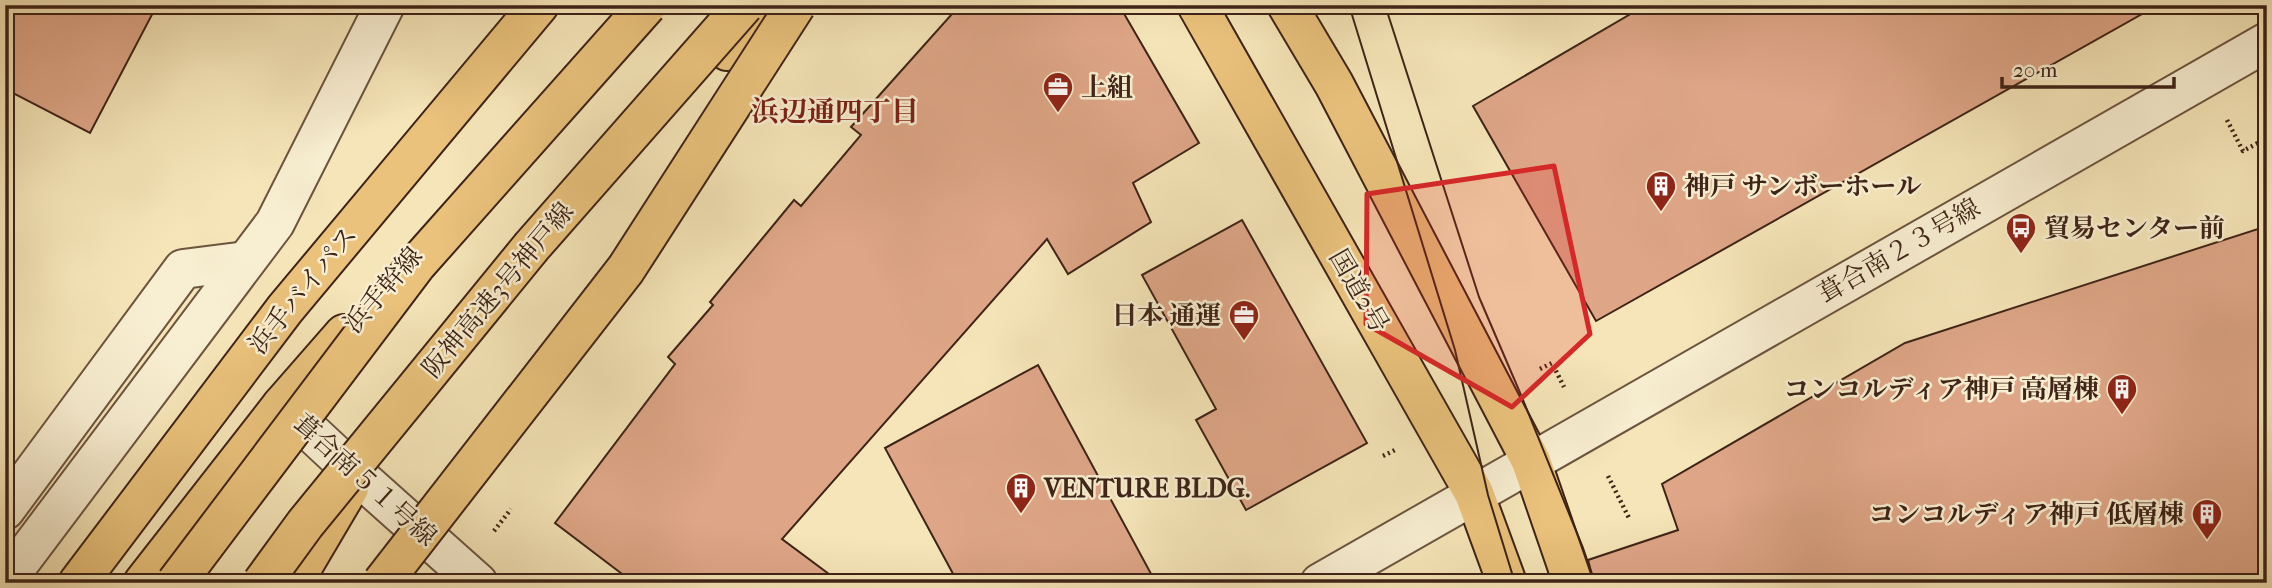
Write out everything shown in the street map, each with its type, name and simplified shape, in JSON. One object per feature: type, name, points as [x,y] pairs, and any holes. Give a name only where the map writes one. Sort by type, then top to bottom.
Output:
[{"type":"main road","name":"浜手バイパス","points":[[78,583],[285,309],[539,5]]},
{"type":"main road","name":"浜手幹線","points":[[143,583],[282,405],[632,5]]},
{"type":"main road","points":[[176,583],[416,265],[647,5]]},
{"type":"main road","name":"阪神高速3号神戸線","points":[[262,583],[305,524],[532,246],[744,5]]},
{"type":"main road","points":[[293,583],[357,475],[767,5]]},
{"type":"main road","points":[[382,583],[626,269],[796,5]]},
{"type":"main road","name":"国道2号","points":[[1197,5],[1474,493],[1507,583]]},
{"type":"main road","points":[[1287,5],[1334,84],[1531,461],[1573,583]]},
{"type":"street","points":[[5,582],[275,223],[385,5]]},
{"type":"street","name":"葺合南２３号線","points":[[1320,583],[2267,42]]},
{"type":"street","points":[[5,510],[183,269],[246,261]]},
{"type":"street","name":"葺合南５１号線","points":[[282,405],[478,583]]},
{"type":"highlighted area","points":[[1554,166],[1590,334],[1512,407],[1366,324],[1367,194]]},
{"type":"building","points":[[5,5],[157,5],[90,133],[5,89]]},
{"type":"building","points":[[960,5],[1119,5],[1199,143],[1133,183],[1151,222],[1068,274],[1047,239],[782,539],[841,583],[634,583],[555,523],[675,364],[668,357],[713,305],[710,302],[794,200],[801,206],[861,135],[851,127]]},
{"type":"building","name":"神戸 サンボーホール","points":[[1646,5],[2158,5],[1596,321],[1473,106]]},
{"type":"building","name":"日本 通運","points":[[1242,220],[1367,443],[1246,510],[1196,420],[1216,409],[1142,275]]},
{"type":"building","points":[[2267,226],[2267,583],[1594,583],[1588,560],[1678,530],[1662,484],[1905,343]]},
{"type":"building","name":"VENTURE BLDG.","points":[[1038,365],[1156,583],[958,583],[885,448]]},
{"type":"tram line","points":[[1349,5],[1455,350],[1488,495],[1515,583]]},
{"type":"tram line","points":[[1385,5],[1479,297],[1595,583]]},
{"type":"place","name":"上組","points":[[1058,114]]},
{"type":"place","name":"神戸 サンボーホール","points":[[1661,213]]},
{"type":"place","name":"貿易センター前","points":[[2021,255]]},
{"type":"place","name":"日本 通運","points":[[1244,342]]},
{"type":"place","name":"コンコルディア神戸 高層棟","points":[[2122,416]]},
{"type":"place","name":"VENTURE BLDG.","points":[[1021,515]]},
{"type":"place","name":"コンコルディア神戸 低層棟","points":[[2207,541]]},
{"type":"district","name":"浜辺通四丁目","points":[[835,111]]}]
